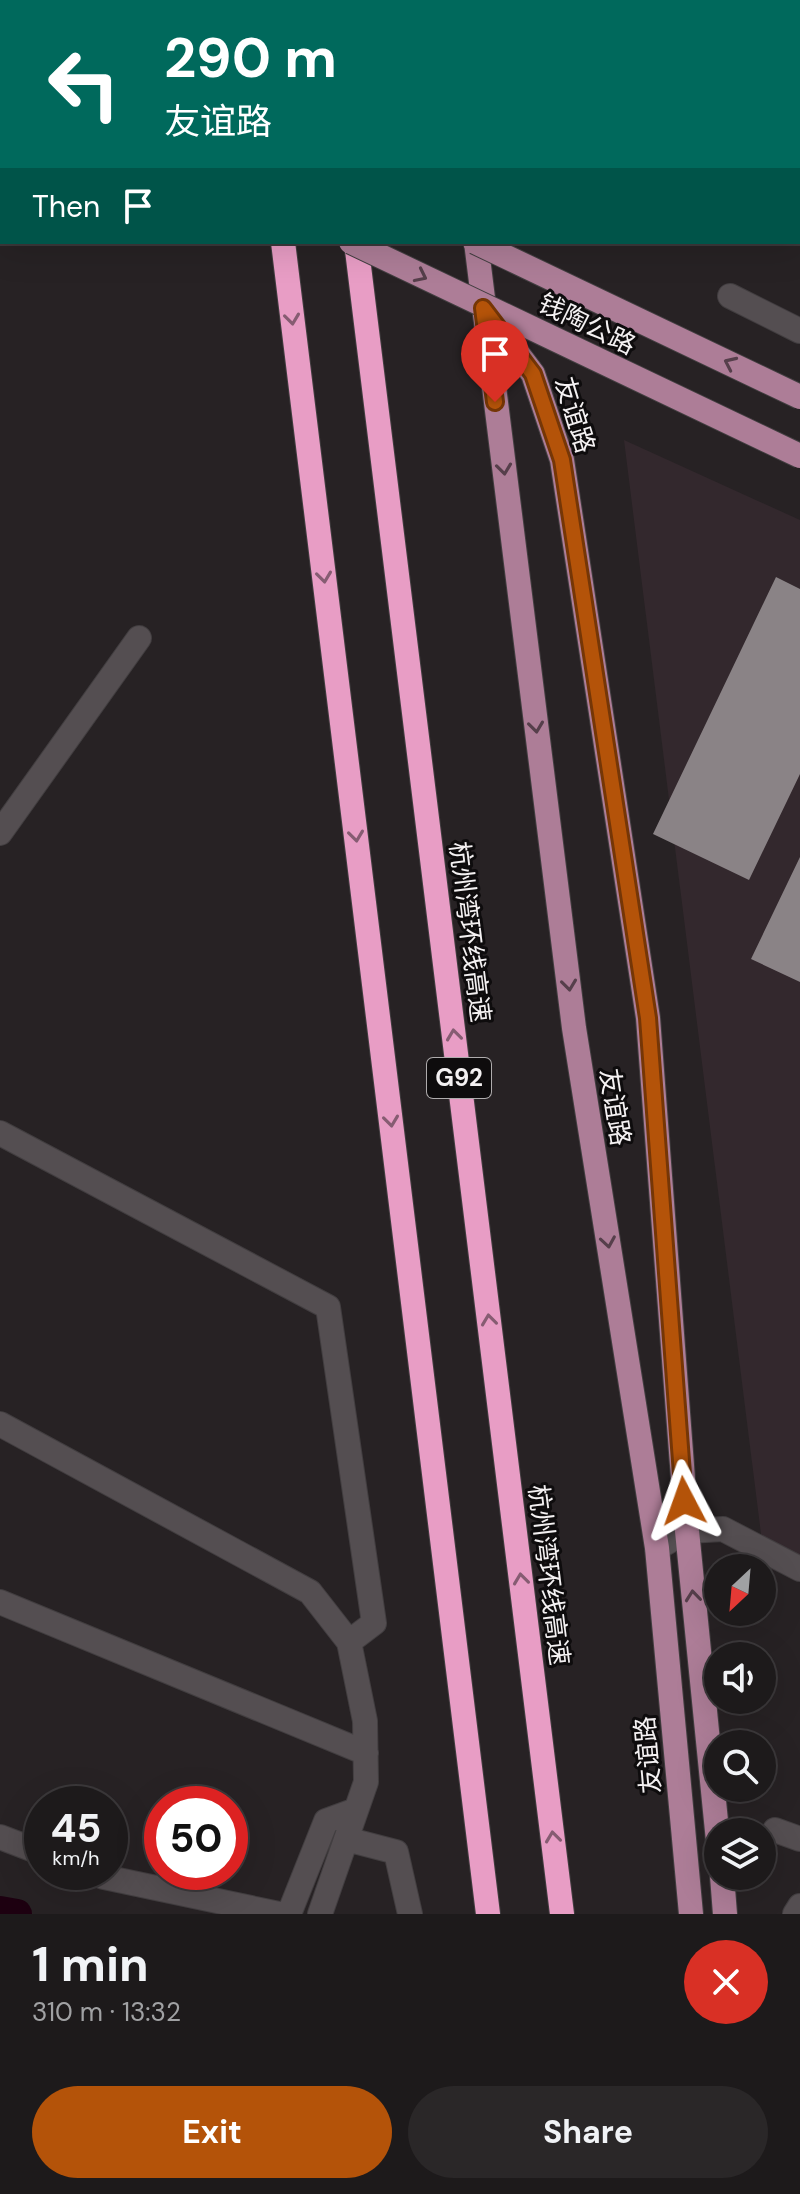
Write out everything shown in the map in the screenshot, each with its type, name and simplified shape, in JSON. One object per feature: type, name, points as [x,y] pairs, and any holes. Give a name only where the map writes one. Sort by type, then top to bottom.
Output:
[{"type":"highway","name":"G92","points":[[283,244],[488,1914]]},
{"type":"highway","name":"杭州湾环线高速","points":[[354,244],[562,1914]]},
{"type":"main road","name":"钱陶公路","points":[[358,244],[800,455]]},
{"type":"main road","name":"友谊路","points":[[475,244],[574,1028],[657,1548],[691,1914]]},
{"type":"main road","name":"钱陶公路","points":[[479,244],[800,397]]},
{"type":"main road","name":"友谊路","points":[[483,308],[533,374],[562,460],[648,1018],[687,1531],[716,1818]]},
{"type":"main road","points":[[723,1890],[725,1914]]},
{"type":"street","points":[[730,296],[800,331]]},
{"type":"street","points":[[483,308],[800,455]]},
{"type":"street","points":[[0,833],[139,638]]},
{"type":"street","points":[[0,1133],[328,1307],[374,1623],[349,1642]]},
{"type":"street","points":[[0,1424],[310,1592],[349,1642],[365,1721],[366,1782],[320,1914]]},
{"type":"street","points":[[657,1548],[687,1531],[723,1529],[800,1569]]},
{"type":"street","points":[[0,1602],[366,1753]]},
{"type":"street","points":[[289,1914],[326,1821],[356,1810]]},
{"type":"street","points":[[776,1830],[800,1839]]},
{"type":"street","points":[[0,1837],[24,1846]]},
{"type":"street","points":[[346,1839],[396,1852],[410,1914]]},
{"type":"street","points":[[128,1882],[279,1914]]},
{"type":"street","points":[[795,1914],[800,1906]]},
{"type":"shaded area","points":[[624,440],[800,520],[800,1566],[763,1550]]},
{"type":"building","points":[[776,577],[800,589],[800,774],[749,880],[653,834]]},
{"type":"building","points":[[800,857],[800,982],[751,959]]},
{"type":"waterway","points":[[0,1911],[17,1914]]},
{"type":"route","points":[[495,402],[483,308],[533,374],[562,460],[648,1018],[684,1501]]}]
